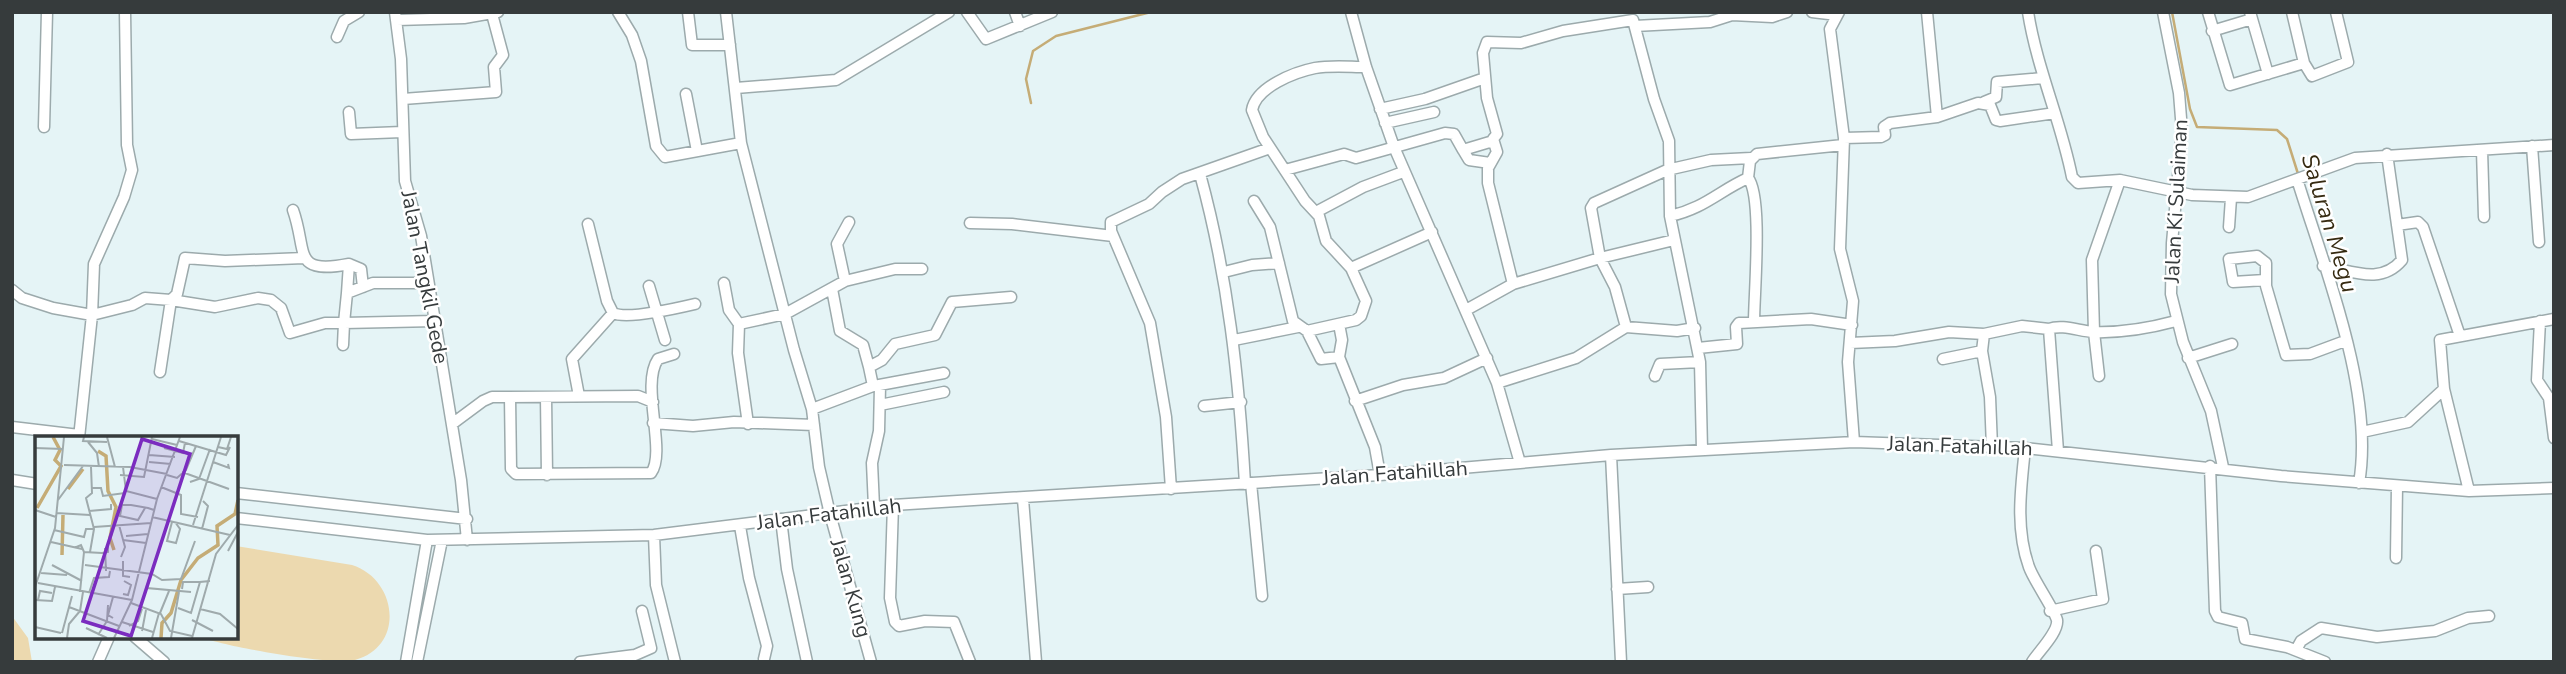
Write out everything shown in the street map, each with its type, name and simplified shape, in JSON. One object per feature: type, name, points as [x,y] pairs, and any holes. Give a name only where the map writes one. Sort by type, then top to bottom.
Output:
[{"type":"street","points":[[44,127],[47,12]]},
{"type":"street","points":[[12,427],[79,436],[93,315],[94,264],[124,197],[132,170],[130,148],[127,145],[125,12]]},
{"type":"street","points":[[337,37],[344,21],[359,12]]},
{"type":"street","points":[[618,12],[632,35],[641,61],[656,146],[665,157],[741,143]]},
{"type":"street","points":[[688,12],[692,45],[730,45]]},
{"type":"street","name":"Jalan Kung","points":[[726,12],[741,143],[812,409],[830,514],[871,662]]},
{"type":"street","points":[[736,88],[836,80],[949,12]]},
{"type":"street","points":[[967,12],[982,38],[1052,12]]},
{"type":"street","points":[[1014,12],[1020,26]]},
{"type":"street","points":[[1352,12],[1366,67],[1385,123],[1497,383],[1520,463]]},
{"type":"street","points":[[1513,284],[1488,183],[1490,163],[1497,152],[1493,141],[1497,130],[1488,107],[1483,53],[1487,42],[1521,43],[1563,31],[1633,19],[1710,22],[1732,15],[1772,17],[1787,12]]},
{"type":"street","points":[[1812,12],[1838,13],[1830,29],[1843,141],[1840,249],[1853,295],[1848,362],[1854,442]]},
{"type":"street","points":[[1927,12],[1937,117]]},
{"type":"street","points":[[2028,12],[2043,78],[2075,182],[2123,181],[2177,193],[2231,198],[2264,192],[2355,158],[2554,145]]},
{"type":"street","name":"Jalan Ki Sulaiman","points":[[2162,12],[2179,93],[2182,131],[2171,294],[2188,358],[2211,411],[2223,467]]},
{"type":"street","points":[[2208,12],[2228,84],[2304,63]]},
{"type":"street","points":[[2292,12],[2304,63],[2312,76],[2348,62],[2336,12]]},
{"type":"street","points":[[396,16],[464,18],[495,13],[503,55],[494,67],[496,92],[403,99]]},
{"type":"street","name":"Jalan Tangkil Gede","points":[[396,16],[403,99],[405,181],[421,236],[453,424],[467,519],[467,540]]},
{"type":"street","points":[[2212,31],[2251,16],[2268,74]]},
{"type":"street","points":[[1633,19],[1654,99],[1666,130],[1670,216],[1700,362],[1702,450]]},
{"type":"street","points":[[1234,340],[1339,324],[1361,316],[1366,301],[1350,268],[1326,241],[1317,212],[1305,201],[1270,148],[1257,126],[1252,110],[1259,95],[1292,76],[1316,68],[1366,67]]},
{"type":"street","points":[[1380,109],[1425,99],[1485,78]]},
{"type":"street","points":[[1626,327],[1615,287],[1600,258],[1591,208],[1594,203],[1667,170],[1711,160],[1751,158],[1760,153],[1881,137],[1886,125],[1937,117],[1996,97],[1997,82],[2043,78]]},
{"type":"street","points":[[686,94],[697,151]]},
{"type":"street","points":[[1984,102],[1993,107],[1996,120],[2000,121],[2055,113]]},
{"type":"street","points":[[349,111],[349,130],[355,135],[402,132]]},
{"type":"street","points":[[1385,123],[1434,112]]},
{"type":"street","points":[[1285,170],[1345,153],[1356,158],[1451,133],[1469,160],[1490,163]]},
{"type":"street","points":[[1463,150],[1493,141]]},
{"type":"street","points":[[2532,146],[2539,242]]},
{"type":"street","points":[[1171,489],[1166,417],[1150,323],[1111,226],[1114,219],[1149,204],[1167,188],[1270,148]]},
{"type":"street","points":[[2482,150],[2484,217]]},
{"type":"street","points":[[2327,266],[2370,276],[2391,270],[2402,260],[2387,154]]},
{"type":"street","points":[[1751,158],[1748,178],[1752,183],[1757,212],[1754,322]]},
{"type":"street","points":[[1317,212],[1363,187],[1404,172]]},
{"type":"street","points":[[1200,174],[1224,272],[1234,340],[1262,596]]},
{"type":"street","points":[[1670,216],[1698,208],[1722,196],[1734,183],[1748,178]]},
{"type":"street","points":[[2299,178],[2327,266],[2365,431],[2359,483]]},
{"type":"street","points":[[2099,376],[2094,332],[2092,260],[2123,181]]},
{"type":"street","points":[[2229,227],[2231,198]]},
{"type":"street","points":[[1254,201],[1270,227],[1293,321],[1303,329],[1321,359],[1339,357]]},
{"type":"street","points":[[293,210],[304,258],[312,266],[349,264],[360,269],[363,287]]},
{"type":"street","points":[[845,281],[837,244],[849,222]]},
{"type":"street","points":[[970,223],[1012,224],[1113,236]]},
{"type":"street","points":[[588,224],[607,301],[613,313]]},
{"type":"street","points":[[2398,225],[2422,224],[2460,335]]},
{"type":"street","points":[[1350,268],[1432,232]]},
{"type":"street","points":[[1466,310],[1513,284],[1600,258],[1674,240]]},
{"type":"street","points":[[160,372],[171,300],[177,294],[185,258],[236,261],[304,258]]},
{"type":"street","points":[[1224,272],[1279,262]]},
{"type":"street","points":[[343,345],[349,264]]},
{"type":"street","points":[[739,324],[785,314],[845,281],[895,269],[922,269]]},
{"type":"street","points":[[2265,280],[2287,355],[2310,354],[2345,341]]},
{"type":"street","points":[[346,293],[373,284],[428,283]]},
{"type":"street","points":[[724,284],[729,310],[739,324],[738,353],[748,424]]},
{"type":"street","points":[[649,286],[665,340]]},
{"type":"street","points":[[832,289],[840,331],[863,345],[880,405],[879,431],[872,463],[874,507]]},
{"type":"street","points":[[12,306],[14,292],[53,308],[93,315],[132,305],[145,298],[215,307],[258,298],[271,300],[281,308],[290,333],[325,323],[435,321]]},
{"type":"street","points":[[869,367],[883,360],[895,344],[935,335],[952,302],[1011,297]]},
{"type":"street","points":[[613,313],[624,315],[656,312],[695,304]]},
{"type":"street","points":[[579,396],[572,359],[613,313]]},
{"type":"street","points":[[1698,348],[1737,344],[1737,324],[1811,319],[1852,325]]},
{"type":"street","points":[[2469,491],[2444,389],[2440,340],[2460,335],[2477,336],[2554,319]]},
{"type":"street","points":[[1850,343],[1895,341],[1949,332],[1984,334],[2022,326],[2094,332],[2136,329],[2176,320]]},
{"type":"street","points":[[2540,321],[2537,380],[2549,398],[2554,438]]},
{"type":"street","points":[[1339,324],[1342,340],[1339,357],[1375,447],[1380,475]]},
{"type":"street","points":[[1497,383],[1576,358],[1626,327],[1676,331],[1695,328]]},
{"type":"street","points":[[2049,329],[2057,451]]},
{"type":"street","points":[[1984,334],[1982,351],[1990,397],[1992,447]]},
{"type":"street","points":[[2188,358],[2232,344]]},
{"type":"street","points":[[1943,359],[1982,351]]},
{"type":"street","points":[[510,397],[511,469],[516,474],[651,473],[654,468],[652,369],[658,359],[674,354]]},
{"type":"street","points":[[1355,401],[1403,385],[1444,378],[1487,358]]},
{"type":"street","points":[[1655,376],[1660,364],[1700,362]]},
{"type":"street","points":[[812,409],[876,386],[944,373]]},
{"type":"street","points":[[2365,431],[2407,422],[2444,389]]},
{"type":"street","points":[[880,405],[944,392]]},
{"type":"street","points":[[453,424],[483,401],[510,397],[638,397],[653,402]]},
{"type":"street","points":[[546,397],[547,475]]},
{"type":"street","points":[[1204,406],[1241,402]]},
{"type":"street","points":[[653,423],[693,426],[814,425]]},
{"type":"street","name":"Jalan Fatahillah","points":[[238,518],[427,540],[654,535],[892,505],[1380,475],[1611,455],[1854,442],[2025,448],[2359,483],[2469,491],[2554,488]]},
{"type":"street","points":[[2025,448],[2020,526],[2029,567],[2057,620],[2055,630],[2032,662]]},
{"type":"street","points":[[1611,455],[1621,662]]},
{"type":"street","points":[[2210,466],[2214,611],[2218,617],[2242,623],[2241,636],[2245,639],[2268,642],[2325,662]]},
{"type":"street","points":[[12,480],[35,484]]},
{"type":"street","points":[[2396,486],[2396,558]]},
{"type":"street","points":[[238,493],[467,519]]},
{"type":"street","points":[[1023,499],[1036,662]]},
{"type":"street","points":[[892,505],[890,598],[895,622],[899,626],[925,621],[954,622],[970,662]]},
{"type":"street","points":[[781,519],[787,569],[807,662]]},
{"type":"street","points":[[740,526],[749,578],[767,646],[764,659]]},
{"type":"street","points":[[654,535],[656,585],[676,662]]},
{"type":"street","points":[[406,662],[427,540]]},
{"type":"street","points":[[417,662],[442,540]]},
{"type":"street","points":[[2050,611],[2103,599],[2096,551]]},
{"type":"street","points":[[1617,589],[1648,587]]},
{"type":"street","points":[[579,662],[635,655],[651,648],[642,611]]},
{"type":"street","points":[[2300,655],[2301,641],[2321,628],[2377,637],[2435,631],[2468,618],[2488,616]]},
{"type":"street","points":[[98,662],[108,639]]},
{"type":"street","points":[[137,639],[164,662]]},
{"type":"shaded area","points":[[238,546],[352,565],[379,584],[390,613],[382,641],[371,652],[355,660],[325,660],[278,654],[207,639],[238,639]]},
{"type":"shaded area","points":[[12,616],[28,638],[32,662],[12,662]]},
{"type":"waterway","points":[[1031,103],[1026,79],[1033,51],[1056,36],[1151,12]]},
{"type":"waterway","name":"Saluran Megu","points":[[2172,12],[2190,109],[2197,127],[2277,130],[2287,139],[2299,177]]}]
